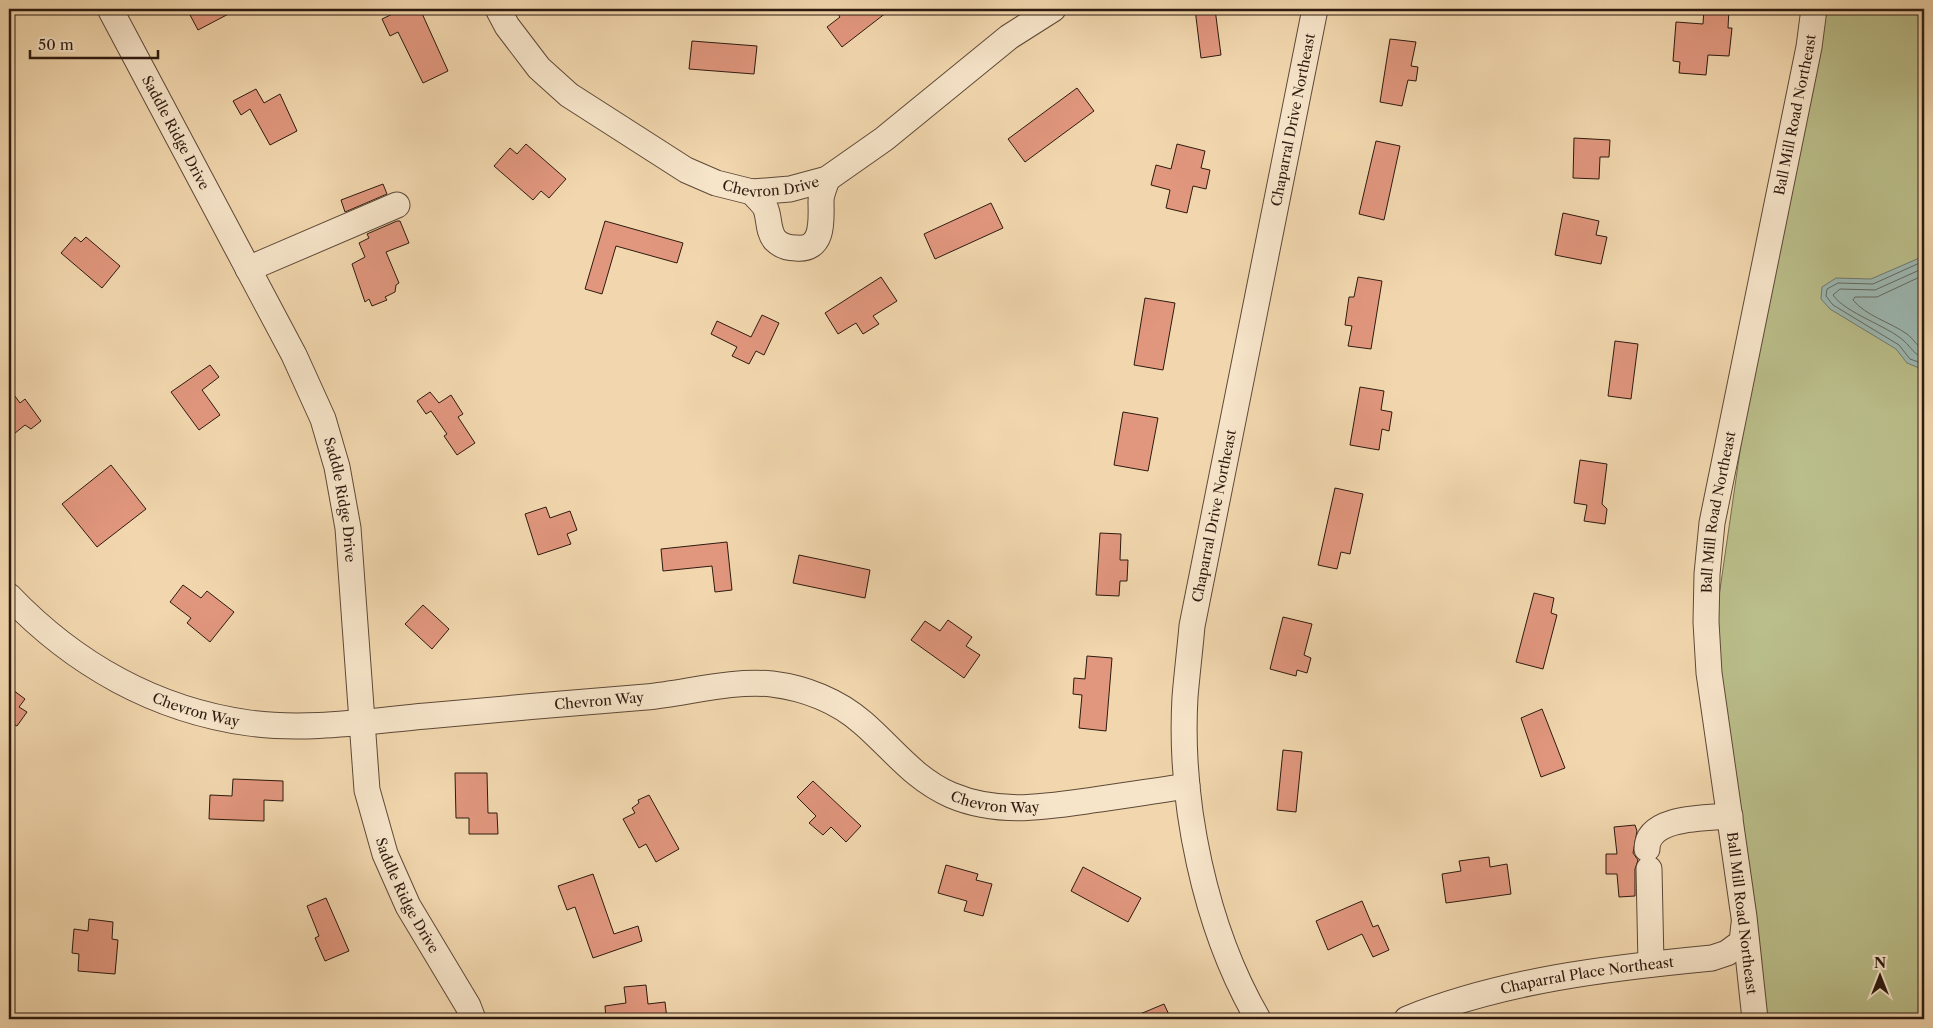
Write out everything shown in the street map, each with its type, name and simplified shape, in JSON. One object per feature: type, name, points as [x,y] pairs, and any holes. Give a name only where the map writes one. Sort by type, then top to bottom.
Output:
[{"type":"street","name":"Saddle Ridge Drive","points":[[110,9],[301,371],[323,420],[337,467],[348,528],[368,790],[385,854],[408,906],[468,1006],[473,1019]]},
{"type":"street","name":"Chevron Drive","points":[[498,9],[507,26],[539,68],[569,95],[686,170],[716,183],[752,192],[790,189],[827,179],[884,139],[1009,37],[1052,9]]},
{"type":"street","name":"Chaparral Drive Northeast","points":[[1258,1019],[1222,941],[1199,860],[1187,786],[1185,699],[1192,626],[1315,9]]},
{"type":"street","name":"Ball Mill Road Northeast","points":[[1756,1019],[1744,917],[1709,673],[1706,622],[1708,565],[1712,523],[1809,47],[1814,9]]},
{"type":"street","points":[[752,192],[765,207],[770,230],[776,240],[787,248],[800,249],[812,243],[820,233],[822,223],[821,199],[827,179]]},
{"type":"street","points":[[248,269],[397,205]]},
{"type":"street","name":"Chevron Way","points":[[9,596],[38,626],[73,654],[109,676],[148,695],[199,714],[252,724],[302,725],[362,721],[655,696],[747,684],[771,684],[806,690],[838,704],[863,723],[902,763],[921,778],[949,794],[980,805],[1010,809],[1037,808],[1187,786]]},
{"type":"street","points":[[1651,964],[1647,841],[1656,829],[1663,826],[1688,819],[1730,816]]},
{"type":"street","name":"Chaparral Place Northeast","points":[[1406,1019],[1482,993],[1558,976],[1712,958],[1727,953],[1742,942],[1744,917]]},
{"type":"green space","points":[[1811,9],[1924,9],[1924,1019],[1757,1019],[1714,631],[1748,396]]},
{"type":"water","points":[[1924,256],[1924,370],[1907,363],[1896,349],[1830,309],[1821,299],[1822,287],[1836,278],[1871,279]]},
{"type":"building","points":[[203,9],[238,9],[198,30],[190,15]]},
{"type":"building","points":[[403,9],[420,9],[448,71],[423,83],[398,32],[390,36],[382,19]]},
{"type":"building","points":[[834,9],[891,9],[842,47],[827,27],[840,17]]},
{"type":"building","points":[[1195,9],[1215,9],[1221,55],[1201,58]]},
{"type":"building","points":[[1704,9],[1729,9],[1728,28],[1732,28],[1729,56],[1708,55],[1706,75],[1679,73],[1680,62],[1673,61],[1676,22],[1703,24]]},
{"type":"building","points":[[1390,39],[1416,42],[1411,66],[1418,67],[1416,81],[1408,80],[1402,106],[1380,102]]},
{"type":"building","points":[[692,41],[757,46],[754,74],[689,69]]},
{"type":"building","points":[[1077,88],[1094,111],[1025,162],[1008,139]]},
{"type":"building","points":[[256,89],[264,103],[280,94],[297,131],[270,145],[250,109],[241,115],[233,101]]},
{"type":"building","points":[[1574,138],[1610,140],[1609,157],[1600,157],[1599,179],[1573,178]]},
{"type":"building","points":[[1376,141],[1400,146],[1384,220],[1359,214]]},
{"type":"building","points":[[526,144],[566,179],[549,198],[541,191],[533,200],[494,166],[510,148],[517,154]]},
{"type":"building","points":[[1177,144],[1205,151],[1201,168],[1210,170],[1206,189],[1193,186],[1187,213],[1166,208],[1170,190],[1151,185],[1156,165],[1171,169]]},
{"type":"building","points":[[383,184],[387,194],[345,212],[341,200]]},
{"type":"building","points":[[991,203],[1003,228],[935,259],[924,234]]},
{"type":"building","points":[[1563,213],[1599,221],[1596,235],[1607,237],[1601,264],[1555,255]]},
{"type":"building","points":[[400,221],[409,243],[386,252],[399,283],[396,285],[395,292],[385,297],[387,300],[372,306],[369,299],[365,302],[352,264],[365,257],[359,243],[369,238],[367,234]]},
{"type":"building","points":[[605,221],[683,243],[677,263],[616,246],[602,294],[585,289]]},
{"type":"building","points":[[75,237],[81,242],[86,237],[120,266],[102,288],[61,253]]},
{"type":"building","points":[[881,277],[897,301],[873,316],[879,324],[863,334],[856,323],[838,334],[825,313]]},
{"type":"building","points":[[1358,277],[1382,281],[1371,349],[1348,346],[1352,326],[1345,325],[1349,297],[1354,297]]},
{"type":"building","points":[[1145,298],[1175,303],[1163,370],[1134,365]]},
{"type":"building","points":[[762,315],[779,323],[764,355],[756,351],[749,364],[732,356],[737,347],[711,334],[717,321],[751,337]]},
{"type":"building","points":[[1615,341],[1638,344],[1631,399],[1608,396]]},
{"type":"building","points":[[210,365],[219,377],[202,390],[220,415],[199,430],[171,392]]},
{"type":"building","points":[[1360,387],[1384,391],[1381,410],[1392,412],[1389,431],[1382,429],[1379,450],[1350,445]]},
{"type":"building","points":[[9,388],[20,403],[25,399],[41,421],[31,429],[25,425],[9,438]]},
{"type":"building","points":[[430,392],[439,403],[451,395],[463,414],[458,417],[475,443],[457,455],[444,436],[447,434],[431,411],[426,414],[417,401]]},
{"type":"building","points":[[1123,412],[1158,418],[1148,471],[1114,465]]},
{"type":"building","points":[[1580,460],[1607,464],[1602,504],[1607,509],[1605,524],[1584,521],[1587,505],[1574,503]]},
{"type":"building","points":[[111,465],[146,509],[97,547],[62,504]]},
{"type":"building","points":[[1335,488],[1363,494],[1350,554],[1341,552],[1337,569],[1318,565]]},
{"type":"building","points":[[546,507],[550,518],[570,511],[577,530],[567,534],[571,544],[538,555],[525,514]]},
{"type":"building","points":[[1100,533],[1121,534],[1120,560],[1128,560],[1127,581],[1120,581],[1119,596],[1096,595]]},
{"type":"building","points":[[727,542],[732,590],[715,592],[712,566],[663,571],[661,549]]},
{"type":"building","points":[[799,555],[870,570],[865,598],[793,583]]},
{"type":"building","points":[[183,585],[201,598],[207,591],[234,612],[210,642],[187,623],[191,618],[170,602]]},
{"type":"building","points":[[1534,593],[1554,598],[1551,613],[1557,615],[1543,669],[1516,662]]},
{"type":"building","points":[[423,605],[449,629],[432,649],[405,624]]},
{"type":"building","points":[[1283,617],[1312,624],[1304,655],[1311,658],[1307,673],[1297,670],[1296,676],[1270,669]]},
{"type":"building","points":[[948,620],[972,637],[966,646],[980,655],[964,678],[911,640],[925,621],[940,631]]},
{"type":"building","points":[[1087,656],[1112,658],[1106,731],[1079,728],[1082,695],[1073,694],[1074,678],[1085,679]]},
{"type":"building","points":[[9,687],[25,699],[19,707],[27,712],[17,726],[9,722]]},
{"type":"building","points":[[1542,709],[1565,768],[1541,777],[1521,718]]},
{"type":"building","points":[[1283,750],[1302,752],[1296,812],[1277,810]]},
{"type":"building","points":[[455,773],[487,773],[488,813],[497,813],[498,834],[469,834],[469,818],[456,818]]},
{"type":"building","points":[[233,779],[283,781],[283,801],[264,800],[264,821],[209,819],[210,795],[232,796]]},
{"type":"building","points":[[813,781],[861,826],[846,842],[831,827],[823,835],[809,823],[816,816],[797,797]]},
{"type":"building","points":[[649,795],[679,849],[656,862],[646,844],[639,848],[623,819],[635,813],[632,808],[639,803],[638,800]]},
{"type":"building","points":[[1635,825],[1637,831],[1633,853],[1638,860],[1635,869],[1635,896],[1619,897],[1617,874],[1606,874],[1606,854],[1617,854],[1614,827]]},
{"type":"building","points":[[1489,857],[1490,867],[1507,864],[1511,894],[1446,903],[1442,874],[1461,871],[1459,861]]},
{"type":"building","points":[[946,865],[978,874],[976,880],[992,884],[983,916],[964,911],[967,901],[938,893]]},
{"type":"building","points":[[1083,867],[1141,898],[1128,922],[1071,891]]},
{"type":"building","points":[[593,874],[614,934],[638,926],[642,941],[593,958],[575,907],[567,910],[558,886]]},
{"type":"building","points":[[326,898],[349,951],[325,961],[315,938],[319,936],[307,906]]},
{"type":"building","points":[[1362,901],[1373,927],[1378,925],[1389,950],[1373,957],[1362,934],[1328,950],[1316,921]]},
{"type":"building","points":[[89,919],[113,922],[112,939],[118,940],[115,974],[78,971],[79,954],[72,953],[74,929],[88,931]]},
{"type":"building","points":[[646,985],[648,1004],[665,1002],[667,1019],[606,1019],[605,1006],[626,1003],[624,987]]},
{"type":"building","points":[[1164,1004],[1171,1019],[1128,1019]]}]
